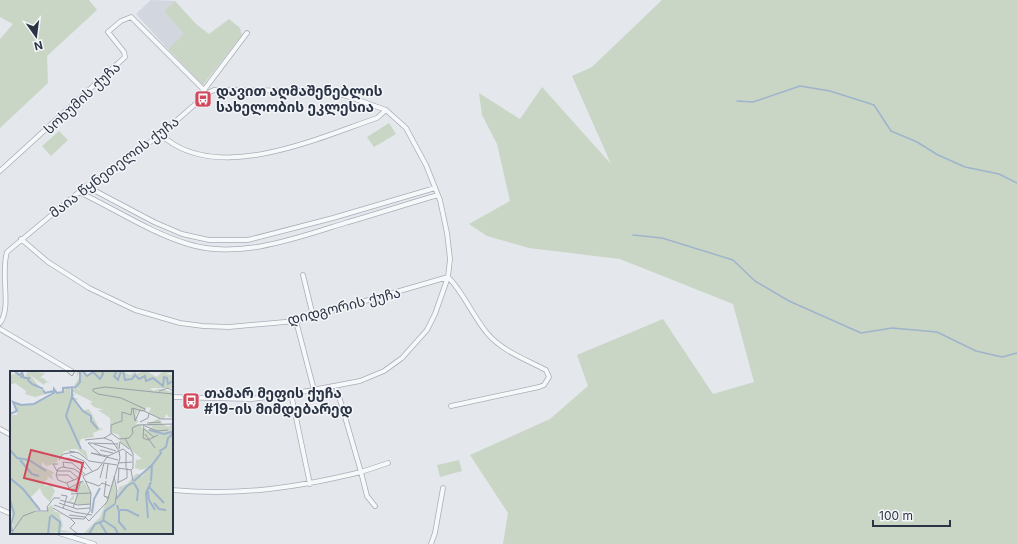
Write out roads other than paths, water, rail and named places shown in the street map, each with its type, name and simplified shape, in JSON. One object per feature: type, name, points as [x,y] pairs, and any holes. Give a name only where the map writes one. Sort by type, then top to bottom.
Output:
[{"type":"street","name":"სოხუმის ქუჩა","points":[[0,171],[125,58],[124,52],[108,32],[121,21],[131,16],[204,90]]},
{"type":"street","points":[[201,97],[204,90],[247,33]]},
{"type":"street","name":"მაია წყნეთელის ქუჩა","points":[[0,323],[4,315],[2,262],[6,252],[78,192],[160,135],[201,97],[214,90],[325,91],[386,110],[406,128],[440,200],[447,233],[450,259],[448,277],[435,314],[427,330],[402,358],[384,371],[360,381],[291,394],[251,399],[173,397]]},
{"type":"street","points":[[160,135],[176,146],[200,155],[222,158],[249,156],[286,148],[377,118],[386,110]]},
{"type":"street","points":[[86,186],[134,212],[182,234],[209,240],[248,240],[257,238],[435,188]]},
{"type":"street","points":[[78,192],[150,228],[188,244],[215,249],[246,249],[301,236],[438,195]]},
{"type":"street","points":[[114,209],[117,202]]},
{"type":"street","points":[[367,208],[369,216]]},
{"type":"street","points":[[130,218],[134,212]]},
{"type":"street","points":[[257,238],[259,246]]},
{"type":"street","name":"დიდგორის ქუჩა","points":[[21,239],[48,262],[90,288],[136,310],[180,323],[203,326],[229,327],[296,321],[448,277]]},
{"type":"street","points":[[303,275],[313,316]]},
{"type":"street","points":[[448,277],[488,334],[509,352],[546,370],[549,375],[547,381],[539,387],[451,406]]},
{"type":"street","points":[[296,321],[314,390]]},
{"type":"street","points":[[0,330],[71,371]]},
{"type":"street","points":[[336,386],[367,496],[375,506]]},
{"type":"street","points":[[291,394],[310,484]]},
{"type":"street","points":[[0,429],[10,434]]},
{"type":"street","points":[[173,490],[202,493],[242,493],[310,484],[361,472],[388,463]]},
{"type":"street","points":[[431,544],[435,534],[443,488]]},
{"type":"street","points":[[0,509],[10,514]]},
{"type":"street","points":[[62,534],[94,544]]},
{"type":"waterway","points":[[737,101],[753,102],[800,86],[830,91],[874,105],[891,131],[917,142],[938,155],[965,167],[999,174],[1017,183]]},
{"type":"waterway","points":[[633,235],[662,238],[733,260],[755,281],[789,301],[861,333],[892,328],[937,332],[976,351],[1002,357],[1017,353]]},
{"type":"place","name":"დავით აღმაშენებლის სახელობის ეკლესია","points":[[203,99]]},
{"type":"place","name":"თამარ მეფის ქუჩა #19-ის მიმდებარედ","points":[[191,401]]}]
